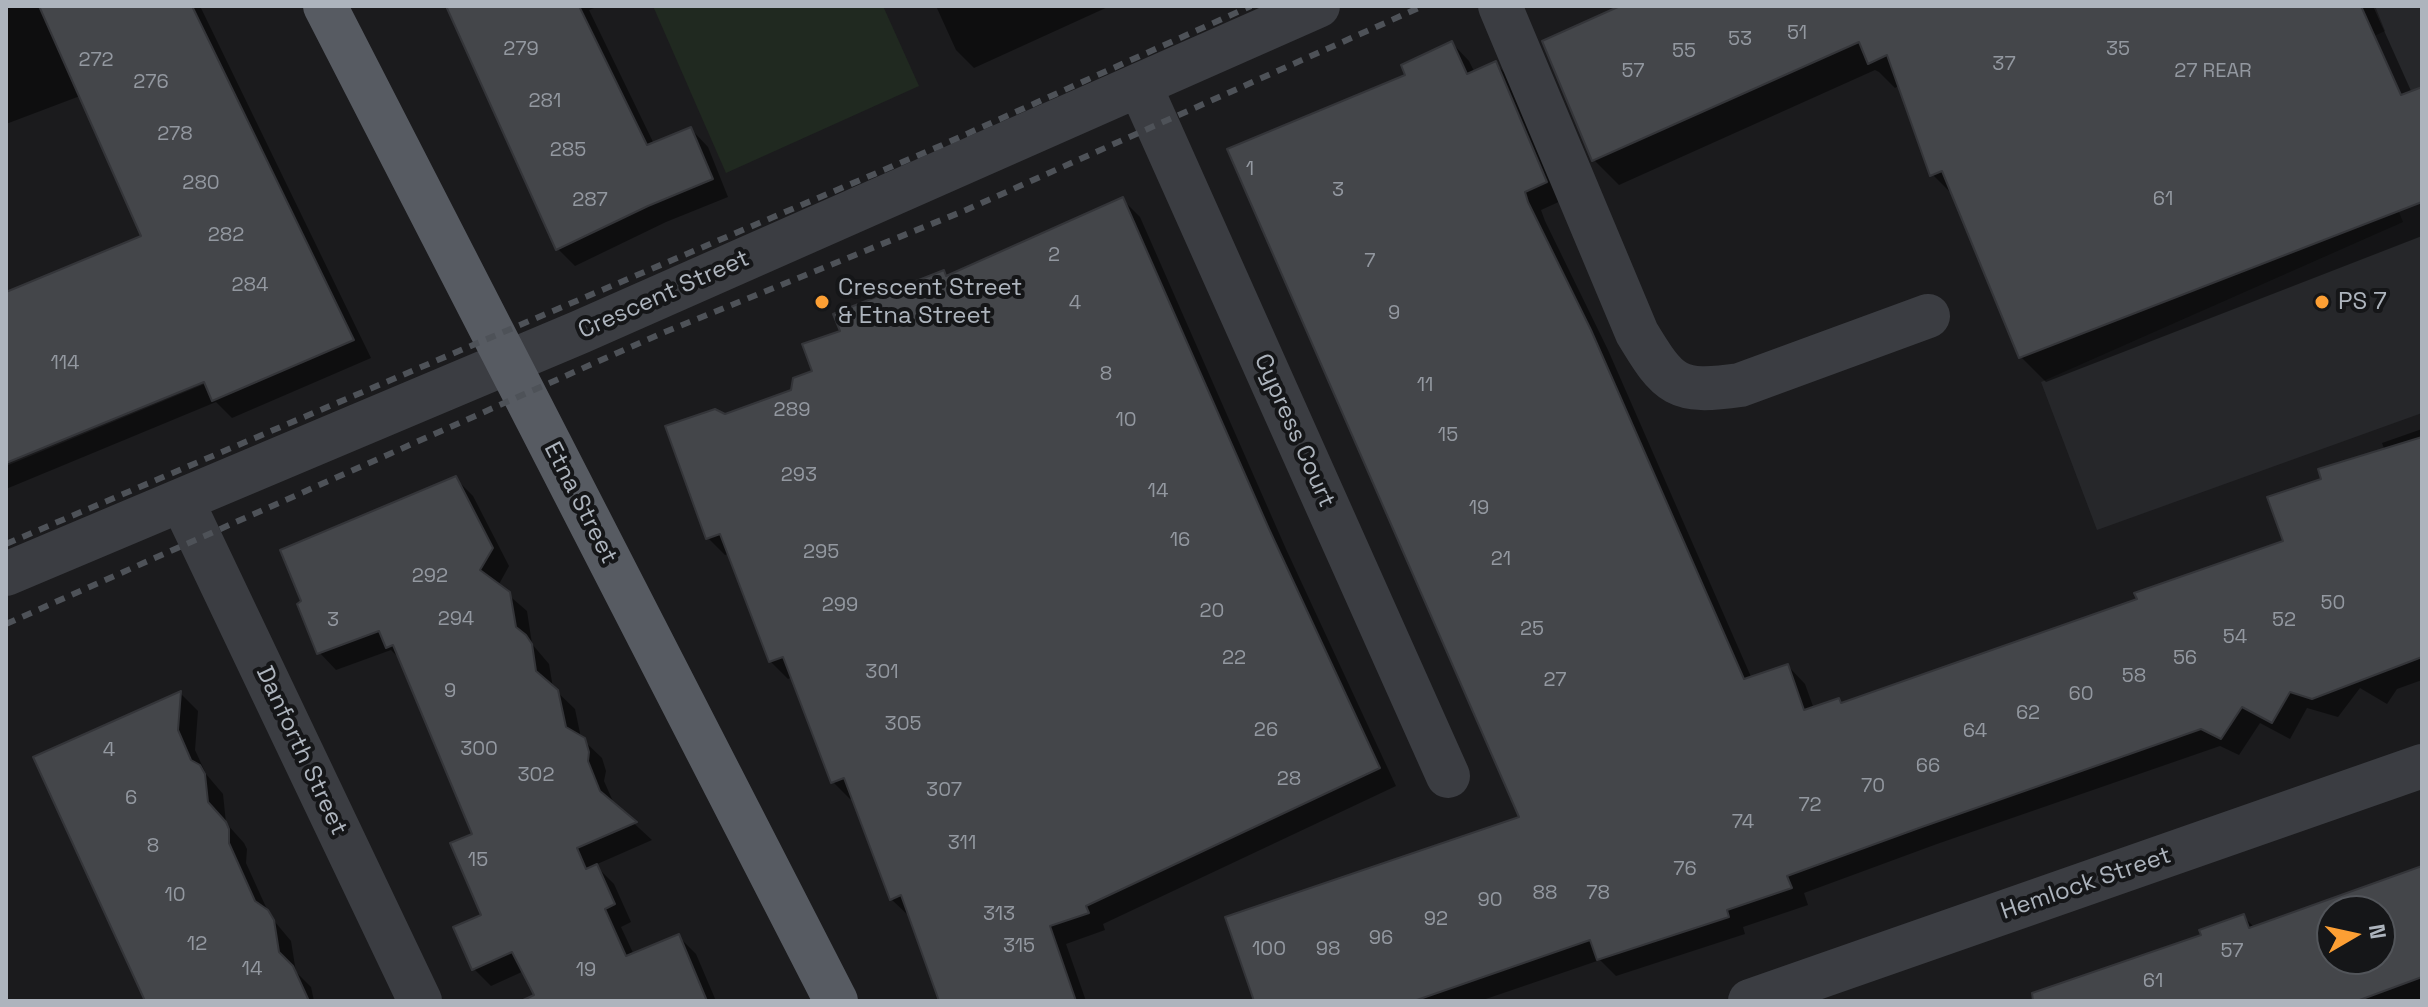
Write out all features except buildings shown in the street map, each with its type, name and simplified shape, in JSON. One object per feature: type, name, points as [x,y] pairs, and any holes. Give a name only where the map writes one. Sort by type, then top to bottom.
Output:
[{"type":"main road","name":"Etna Street","points":[[325,6],[836,1001]]},
{"type":"street","name":"Crescent Street","points":[[6,574],[509,363],[1140,86],[1241,22],[1318,6]]},
{"type":"street","points":[[1500,6],[1637,333],[1656,365],[1677,385],[1713,389],[1740,385],[1928,316]]},
{"type":"street","name":"Cypress Court","points":[[1140,86],[1448,776]]},
{"type":"street","name":"Danforth Street","points":[[182,501],[420,1001]]},
{"type":"street","name":"Hemlock Street","points":[[1750,1001],[2422,766]]},
{"type":"shaded area","points":[[653,6],[883,6],[919,86],[726,173]]},
{"type":"shaded area","name":"PS 7","points":[[2375,6],[2422,6],[2422,413],[2097,530],[2041,382],[2403,222],[2334,54],[2385,31]]},
{"type":"railway","points":[[6,544],[940,146],[1251,6]]},
{"type":"railway","points":[[6,624],[660,334],[966,210],[1423,6]]},
{"type":"place","name":"Crescent Street & Etna Street","points":[[822,302]]},
{"type":"place","name":"PS 7","points":[[2322,302]]}]
